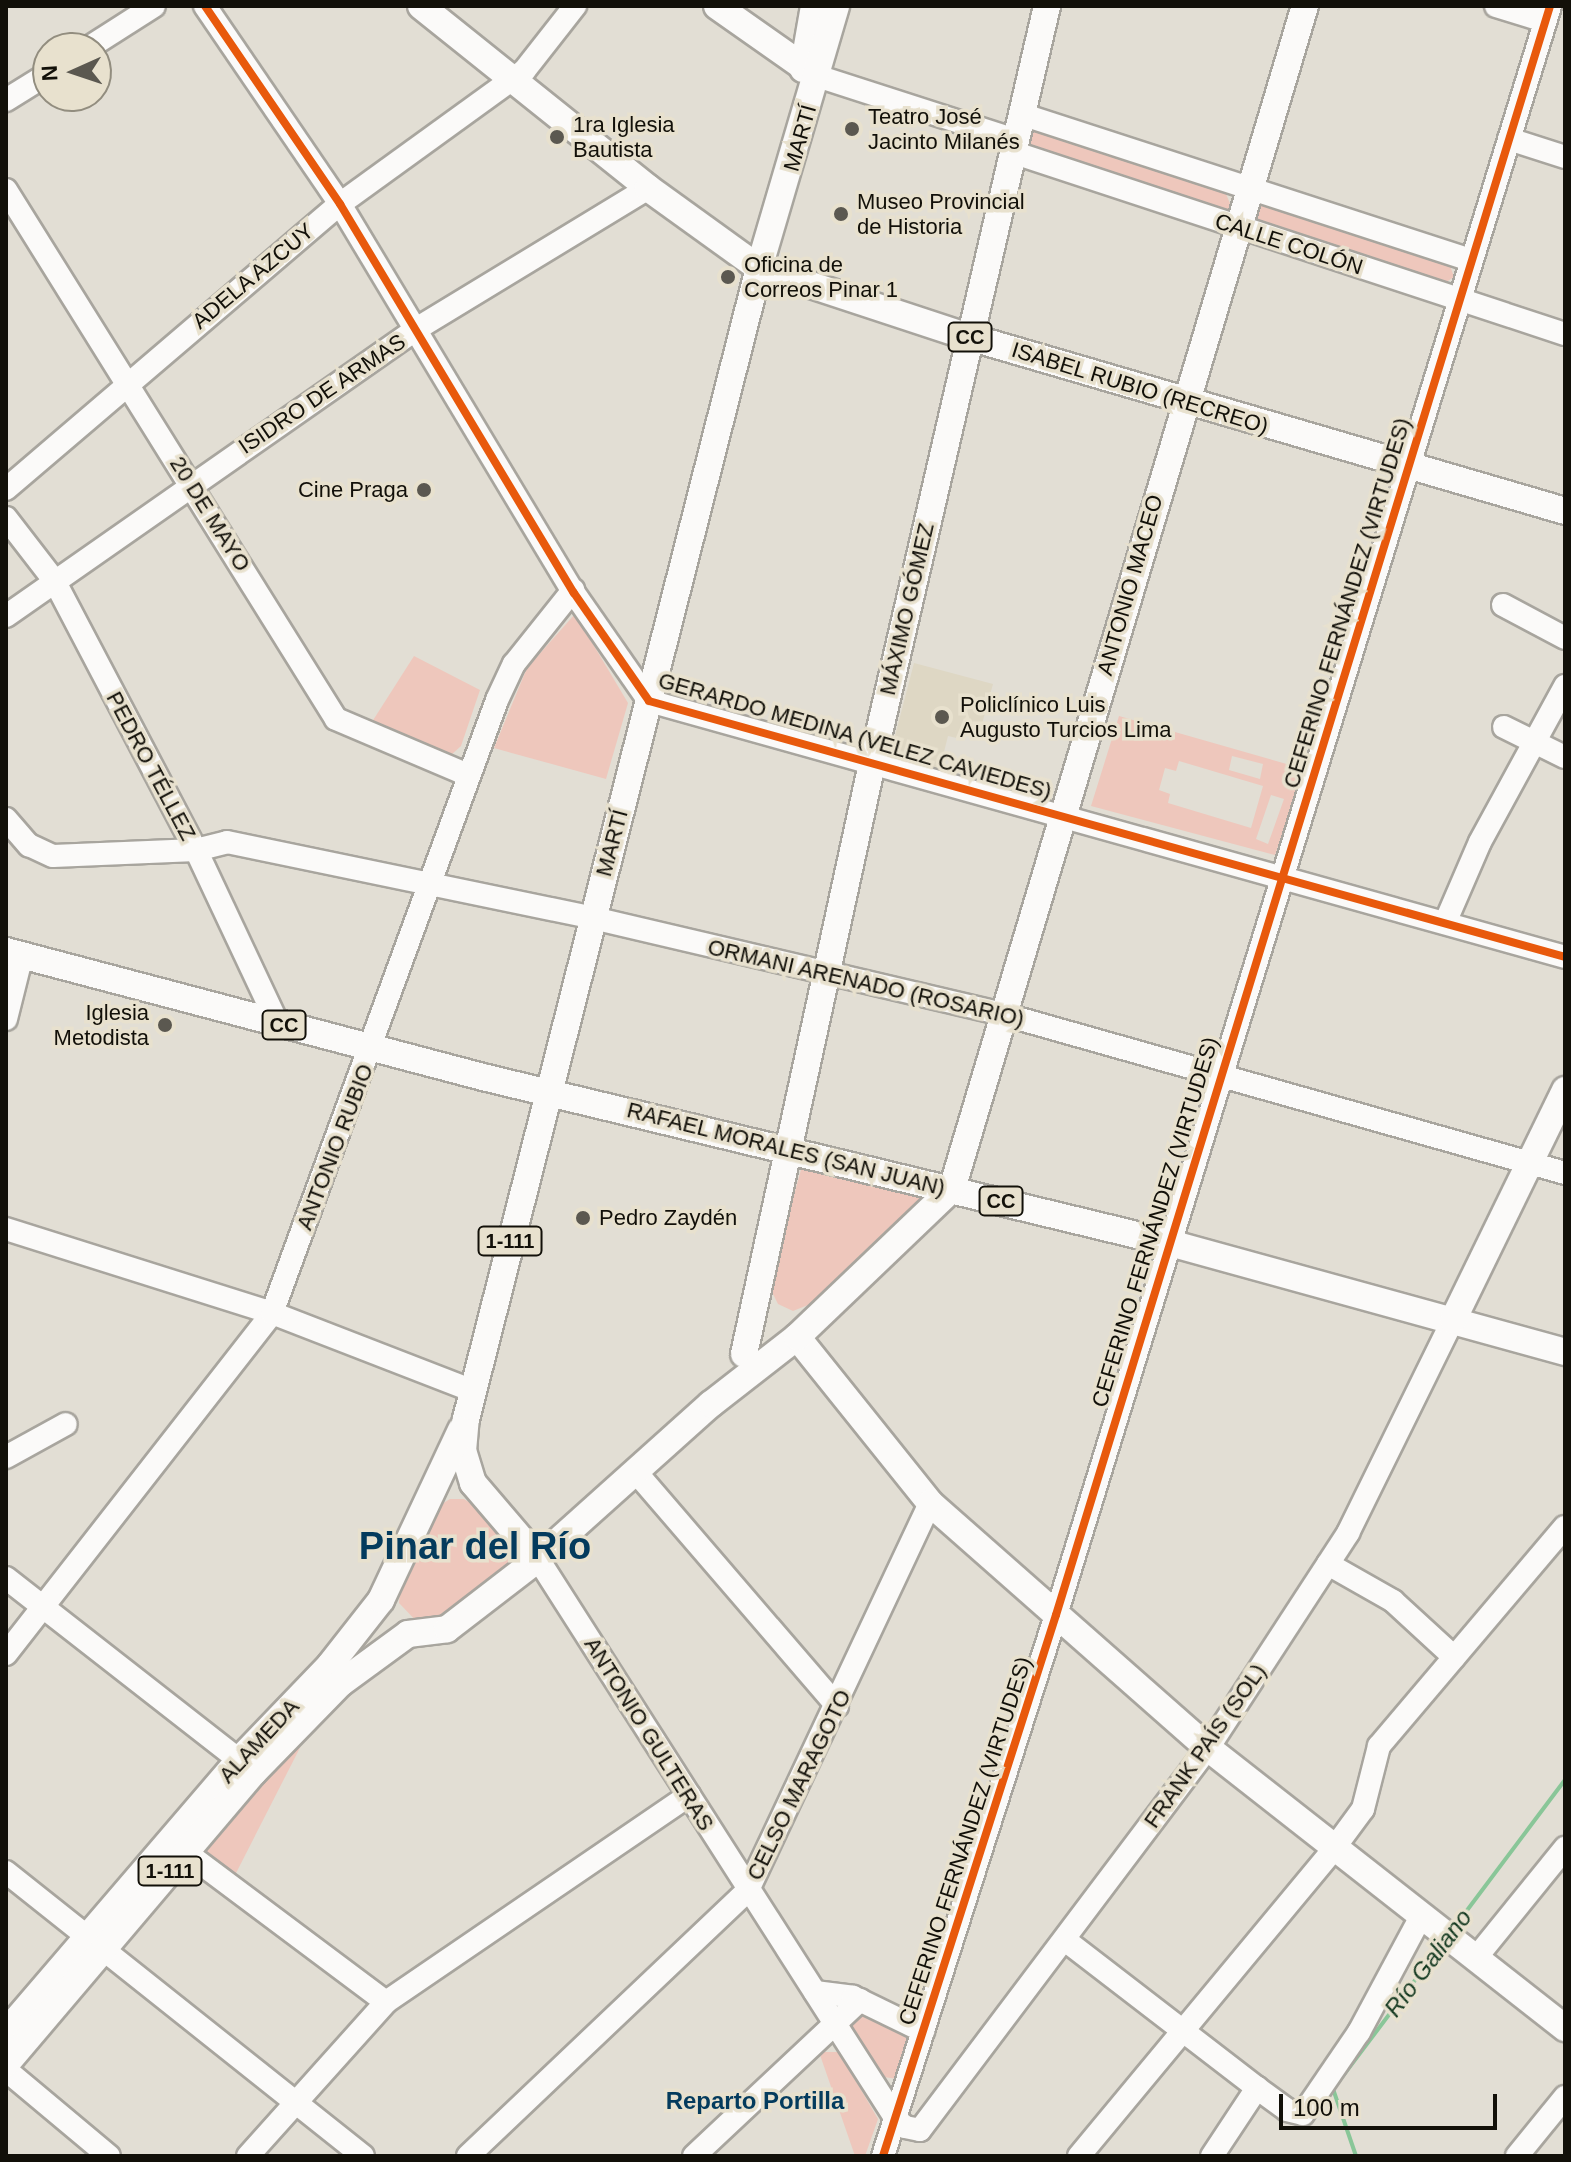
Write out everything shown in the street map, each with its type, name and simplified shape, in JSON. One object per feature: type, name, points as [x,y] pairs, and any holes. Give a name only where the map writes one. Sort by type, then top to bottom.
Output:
[{"type":"main road","name":"ISABEL RUBIO (RECREO)","points":[[421,6],[648,188],[759,268],[969,337],[1565,511]]},
{"type":"main road","points":[[717,6],[781,52],[809,63]]},
{"type":"main road","name":"MÁXIMO GÓMEZ","points":[[744,1354],[873,759],[1047,6]]},
{"type":"main road","name":"ANTONIO MACEO","points":[[538,1559],[711,1404],[797,1337],[952,1189],[1006,1015],[1234,228],[1305,6]]},
{"type":"main road","name":"MARTÍ","points":[[466,1419],[809,63],[831,11]]},
{"type":"main road","name":"RAFAEL MORALES (SAN JUAN)","points":[[14,953],[372,1048],[1166,1242],[1565,1352]]},
{"type":"main road","points":[[1453,1320],[1565,1090]]},
{"type":"main road","name":"CC","points":[[1480,1265],[1486,1308],[1516,1337]]},
{"type":"main road","name":"ANTONIO MACEO","points":[[711,1404],[744,1354],[765,1335],[797,1337]]},
{"type":"main road","points":[[797,1337],[930,1503],[1208,1748],[1332,1851],[1565,2028]]},
{"type":"main road","name":"ANTONIO GULTERAS","points":[[466,1419],[463,1451],[473,1483],[538,1559]]},
{"type":"main road","name":"ALAMEDA","points":[[6,2032],[178,1847],[381,1600],[466,1419]]},
{"type":"main road","points":[[434,1489],[455,1480],[473,1483]]},
{"type":"main road","name":"ALAMEDA","points":[[247,1765],[341,1683],[408,1634],[447,1629],[538,1559]]},
{"type":"main road","points":[[381,1600],[408,1634]]},
{"type":"main road","name":"ALAMEDA","points":[[6,2064],[92,1943]]},
{"type":"street","points":[[112,33],[154,6]]},
{"type":"street","name":"GERARDO MEDINA (VELEZ CAVIEDES)","points":[[205,6],[340,204],[418,328],[573,590],[649,701],[873,759],[1565,957]]},
{"type":"street","name":"ADELA AZCUY","points":[[6,489],[127,382],[340,204],[524,71],[575,6]]},
{"type":"street","points":[[1471,260],[1548,13],[1496,6]]},
{"type":"street","name":"CALLE COLÓN","points":[[809,63],[1014,146],[1234,228],[1565,334]]},
{"type":"street","points":[[6,100],[32,84]]},
{"type":"street","name":"CALLE COLÓN","points":[[1021,114],[1471,260]]},
{"type":"street","points":[[1509,139],[1565,157]]},
{"type":"street","name":"ISIDRO DE ARMAS","points":[[6,616],[191,483],[418,328],[648,188]]},
{"type":"street","name":"20 DE MAYO","points":[[6,190],[336,719],[468,775]]},
{"type":"street","name":"CEFERINO FERNÁNDEZ (VIRTUDES)","points":[[883,2156],[900,2123],[923,2031],[1056,1615],[1166,1242],[1283,875],[1471,260]]},
{"type":"street","name":"PEDRO TÉLLEZ","points":[[6,518],[54,580],[196,850],[278,1024]]},
{"type":"street","name":"ANTONIO RUBIO","points":[[6,1654],[272,1313],[372,1048],[468,775],[514,664],[573,590]]},
{"type":"street","points":[[1503,605],[1565,638]]},
{"type":"street","points":[[1445,923],[1480,842],[1565,686]]},
{"type":"street","points":[[1504,727],[1565,757]]},
{"type":"street","name":"ORMANI ARENADO (ROSARIO)","points":[[6,819],[29,845],[53,856],[196,850],[227,842],[593,918],[1006,1015],[1565,1173]]},
{"type":"street","points":[[6,1019],[14,953]]},
{"type":"street","points":[[6,1229],[272,1313],[473,1391]]},
{"type":"street","name":"FRANK PAÍS (SOL)","points":[[900,2123],[920,2130],[1208,1748],[1328,1564],[1453,1320]]},
{"type":"street","points":[[6,1457],[66,1424]]},
{"type":"street","points":[[635,1471],[837,1706]]},
{"type":"street","name":"CELSO MARAGOTO","points":[[468,2156],[748,1890],[930,1503]]},
{"type":"street","points":[[1079,2156],[1332,1851],[1363,1809],[1379,1746],[1565,1527]]},
{"type":"street","name":"ANTONIO GULTERAS","points":[[538,1559],[900,2123]]},
{"type":"street","points":[[1328,1564],[1393,1601],[1454,1657]]},
{"type":"street","points":[[6,1578],[247,1765]]},
{"type":"street","points":[[248,2156],[386,2002],[689,1795]]},
{"type":"street","points":[[178,1847],[386,2002]]},
{"type":"street","points":[[1465,1952],[1565,1848]]},
{"type":"street","points":[[6,1872],[363,2156]]},
{"type":"street","points":[[1065,1940],[1287,2110],[1303,2114],[1321,2093],[1426,1922]]},
{"type":"street","points":[[815,1992],[860,2000],[923,2031]]},
{"type":"street","points":[[708,2151],[860,2000]]},
{"type":"street","points":[[6,2070],[109,2156]]},
{"type":"street","points":[[1212,2156],[1257,2088]]},
{"type":"street","points":[[1517,2156],[1565,2097]]},
{"type":"shaded area","points":[[1034,128],[1224,189],[1231,206],[1227,211],[1031,150],[1027,142]]},
{"type":"shaded area","points":[[1259,201],[1448,260],[1454,277],[1440,286],[1258,224],[1251,217]]},
{"type":"shaded area","points":[[575,614],[628,703],[606,779],[494,748],[527,668]]},
{"type":"shaded area","points":[[414,656],[480,690],[461,746],[450,756],[370,725]]},
{"type":"shaded area","name":"Policlínico Luis Augusto Turcios Lima","points":[[914,663],[993,684],[979,735],[964,730],[961,739],[948,736],[939,772],[889,759]]},
{"type":"shaded area","points":[[1119,716],[1304,769],[1275,855],[1091,806]],"holes":[[[1232,756],[1263,764],[1260,779],[1229,770]],[[1179,761],[1263,786],[1251,828],[1168,803],[1170,794],[1159,790],[1165,768],[1176,771]],[[1271,795],[1284,799],[1268,844],[1256,839]]]},
{"type":"shaded area","points":[[802,1166],[926,1198],[813,1303],[793,1311],[778,1304],[769,1286]]},
{"type":"shaded area","points":[[450,1499],[464,1499],[489,1515],[519,1557],[516,1567],[431,1628],[421,1626],[399,1603],[400,1591],[437,1507]]},
{"type":"shaded area","points":[[308,1732],[234,1877],[205,1853],[202,1840]]},
{"type":"shaded area","points":[[858,2009],[913,2038],[897,2079],[884,2077],[842,2024]]},
{"type":"shaded area","points":[[819,2052],[839,2052],[878,2119],[865,2156],[855,2156]]},
{"type":"waterway","name":"Río Galiano","points":[[1453,1929],[1565,1780]]},
{"type":"waterway","name":"Río Galiano","points":[[1356,2156],[1333,2089],[1443,1943]]},
{"type":"cycle path","points":[[205,6],[340,204],[574,593],[649,701],[1565,957]]},
{"type":"cycle path","points":[[883,2156],[1056,1615],[1550,6]]},
{"type":"place","name":"Teatro José Jacinto Milanés","points":[[852,129]]},
{"type":"place","name":"1ra Iglesia Bautista","points":[[557,137]]},
{"type":"place","name":"Museo Provincial de Historia","points":[[841,214]]},
{"type":"place","name":"Oficina de Correos Pinar 1","points":[[728,277]]},
{"type":"place","name":"Cine Praga","points":[[424,490]]},
{"type":"place","name":"Policlínico Luis Augusto Turcios Lima","points":[[942,717]]},
{"type":"place","name":"Iglesia Metodista","points":[[165,1025]]},
{"type":"place","name":"Pedro Zaydén","points":[[583,1218]]},
{"type":"district","name":"Pinar del Río","points":[[475,1547]]},
{"type":"district","name":"Reparto Portilla","points":[[755,2101]]}]
